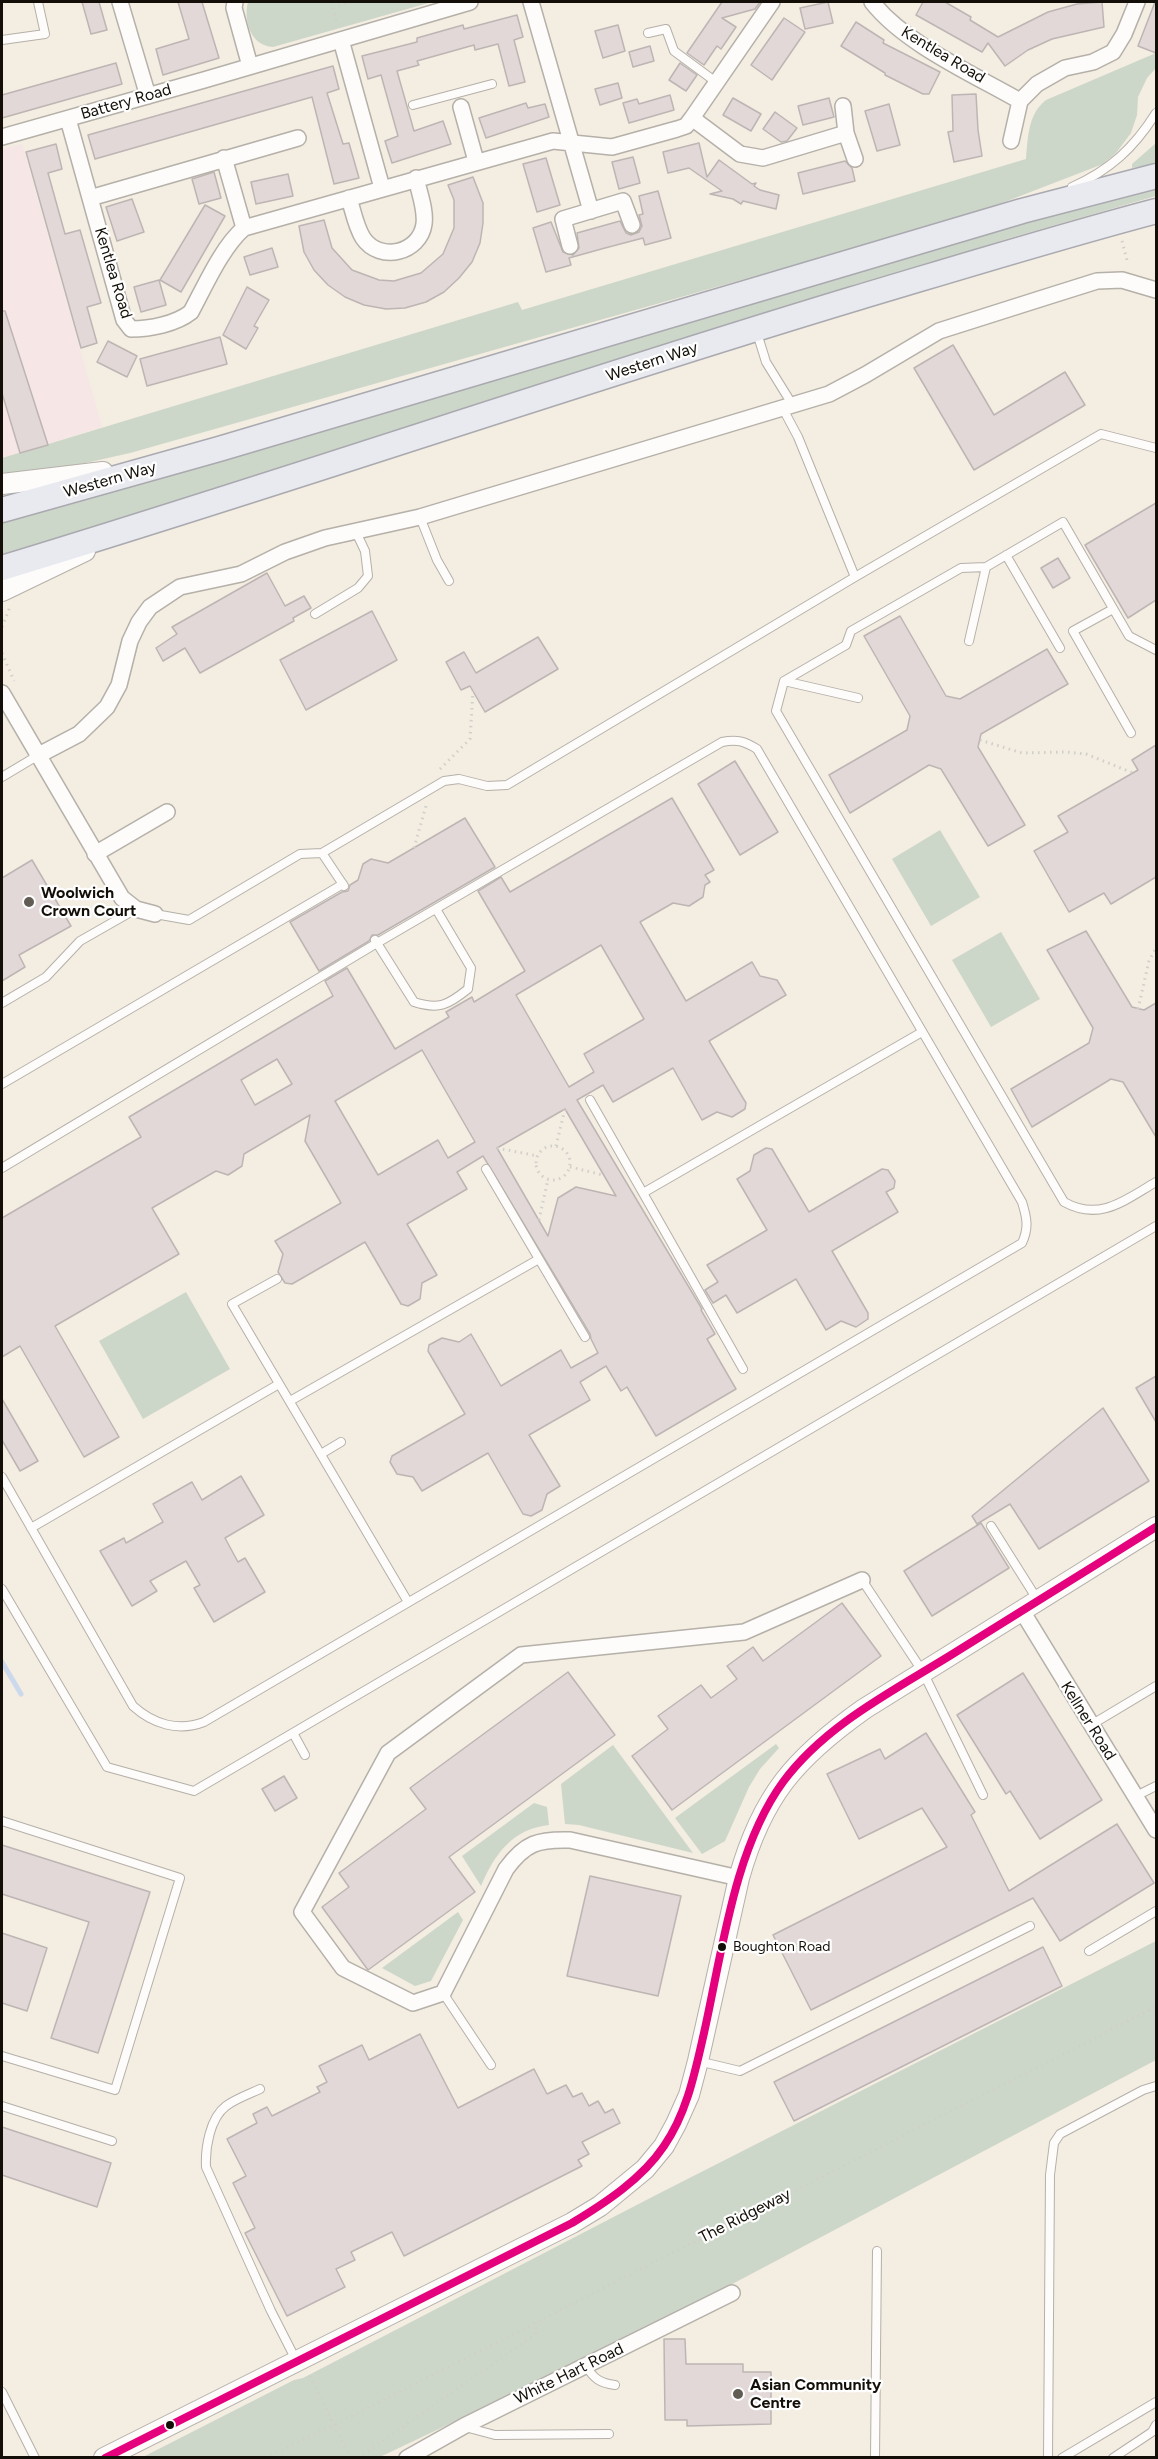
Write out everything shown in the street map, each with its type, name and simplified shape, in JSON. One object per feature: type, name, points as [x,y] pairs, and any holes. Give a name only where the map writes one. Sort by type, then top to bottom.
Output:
[{"type":"main road","name":"Western Way","points":[[2,510],[219,449],[1022,211],[1156,176]]},
{"type":"main road","name":"Western Way","points":[[2,568],[151,523],[755,329],[1071,233],[1156,212]]},
{"type":"street","points":[[120,2],[148,96]]},
{"type":"street","points":[[235,2],[234,8],[250,66]]},
{"type":"street","name":"Battery Road","points":[[2,137],[470,2]]},
{"type":"street","points":[[531,2],[591,211]]},
{"type":"street","name":"Kentlea Road","points":[[872,2],[901,30],[1020,101]]},
{"type":"street","points":[[1011,141],[1020,101],[1037,84],[1065,68],[1093,62],[1113,52],[1137,2]]},
{"type":"street","points":[[224,158],[244,228],[553,141],[612,147],[677,129],[686,126],[692,118],[766,5]]},
{"type":"street","points":[[340,40],[382,188]]},
{"type":"street","points":[[459,100],[476,161]]},
{"type":"street","points":[[843,106],[846,134],[855,159]]},
{"type":"street","points":[[692,118],[740,154],[763,158],[846,134]]},
{"type":"street","name":"Kentlea Road","points":[[68,119],[124,320],[131,329],[144,329],[184,317],[191,312],[228,247],[244,228]]},
{"type":"street","points":[[90,198],[298,138]]},
{"type":"street","points":[[349,198],[363,239],[373,248],[384,252],[397,252],[411,246],[421,234],[424,223],[416,178]]},
{"type":"street","points":[[570,246],[563,219],[623,201],[632,225]]},
{"type":"street","points":[[37,756],[79,734],[107,707],[119,685],[130,641],[139,622],[150,607],[180,587],[241,573],[285,552],[324,538],[420,517],[829,394],[939,331],[1097,281],[1122,280],[1156,290]]},
{"type":"street","name":"Western Way","points":[[2,484],[88,475],[219,449]]},
{"type":"street","name":"Western Way","points":[[2,591],[151,523]]},
{"type":"street","points":[[2,693],[122,898],[136,909],[155,914]]},
{"type":"street","points":[[95,854],[166,812]]},
{"type":"street","points":[[104,2457],[572,2223],[600,2206],[645,2169],[664,2146],[688,2095],[698,2061],[747,1848],[774,1792],[791,1771],[831,1732],[1156,1527]]},
{"type":"street","points":[[739,1878],[570,1840],[550,1839],[532,1844],[517,1854],[506,1869],[443,1993],[412,2003],[343,1968],[302,1912],[388,1753],[521,1655],[744,1632],[862,1580]]},
{"type":"street","name":"Kellner Road","points":[[1030,1606],[1090,1725],[1156,1830]]},
{"type":"street","name":"White Hart Road","points":[[407,2457],[732,2293]]},
{"type":"lane","points":[[2,40],[45,34],[38,2]]},
{"type":"lane","points":[[648,33],[666,28],[674,51],[716,82]]},
{"type":"lane","points":[[413,105],[459,100],[492,84]]},
{"type":"lane","points":[[1022,211],[1096,176],[1134,146],[1156,113]]},
{"type":"lane","points":[[755,329],[766,362],[787,406],[855,577]]},
{"type":"lane","points":[[155,914],[189,920],[300,854],[322,853],[444,782],[459,779],[487,786],[507,785],[855,577],[1101,434],[1156,448]]},
{"type":"lane","points":[[420,517],[437,560],[449,581]]},
{"type":"lane","points":[[1156,650],[1130,636],[1063,522],[986,567],[961,568],[851,631],[846,645],[784,681],[776,711],[1064,1202],[1077,1210],[1095,1211],[1114,1207],[1156,1182]]},
{"type":"lane","points":[[315,614],[358,588],[368,576],[365,551],[356,532]]},
{"type":"lane","points":[[1006,555],[1060,648]]},
{"type":"lane","points":[[969,641],[986,567]]},
{"type":"lane","points":[[1113,609],[1073,631],[1131,733]]},
{"type":"lane","points":[[784,681],[858,699]]},
{"type":"lane","points":[[2,1168],[376,942],[722,742],[734,740],[744,741],[757,749],[1022,1202],[1028,1231],[1022,1243],[204,1722],[189,1728],[145,1717],[133,1706],[2,1477]]},
{"type":"lane","points":[[2,777],[37,756]]},
{"type":"lane","points":[[2,1084],[344,886],[322,853]]},
{"type":"lane","points":[[2,1003],[46,977],[81,941],[136,909]]},
{"type":"lane","points":[[376,942],[414,1002],[431,1007],[451,1002],[468,989],[471,968],[436,909]]},
{"type":"lane","points":[[643,1193],[922,1032]]},
{"type":"lane","points":[[590,1100],[743,1369]]},
{"type":"lane","points":[[486,1169],[585,1337]]},
{"type":"lane","points":[[2,1589],[107,1767],[194,1791],[1156,1226]]},
{"type":"lane","points":[[290,1401],[539,1259]]},
{"type":"lane","points":[[277,1279],[232,1304],[408,1602]]},
{"type":"lane","points":[[31,1528],[279,1384]]},
{"type":"lane","points":[[321,1454],[341,1442]]},
{"type":"lane","points":[[991,1526],[1030,1606]]},
{"type":"lane","points":[[862,1580],[923,1672],[983,1795]]},
{"type":"lane","points":[[1090,1725],[1156,1686]]},
{"type":"lane","points":[[293,1733],[305,1755]]},
{"type":"lane","points":[[1136,1796],[1156,1786]]},
{"type":"lane","points":[[2,1821],[180,1878],[115,2090],[2,2056]]},
{"type":"lane","points":[[1089,1951],[1156,1911]]},
{"type":"lane","points":[[698,2061],[740,2071],[1030,1926]]},
{"type":"lane","points":[[443,1993],[491,2065]]},
{"type":"lane","points":[[1048,2457],[1050,2175],[1054,2143],[1060,2134],[1143,2090],[1156,2086]]},
{"type":"lane","points":[[260,2089],[225,2106],[219,2114],[208,2141],[206,2167],[296,2361]]},
{"type":"lane","points":[[2,2106],[112,2141]]},
{"type":"lane","points":[[876,2457],[877,2251]]},
{"type":"lane","points":[[586,2366],[593,2377],[602,2383],[615,2385]]},
{"type":"lane","points":[[2,2392],[35,2457]]},
{"type":"lane","points":[[1062,2457],[1156,2402]]},
{"type":"lane","points":[[1113,2457],[1152,2432],[1156,2425]]},
{"type":"lane","points":[[464,2427],[495,2435],[609,2434]]},
{"type":"path","points":[[331,2],[340,40]]},
{"type":"path","points":[[333,8],[350,2]]},
{"type":"path","points":[[1120,233],[1128,265],[1137,267]]},
{"type":"path","points":[[2,653],[18,689]]},
{"type":"path","points":[[980,740],[1022,753],[1086,754],[1133,772]]},
{"type":"path","points":[[1138,1009],[1149,961],[1156,948]]},
{"type":"path","points":[[556,1146],[564,1109]]},
{"type":"path","points":[[556,1146],[566,1151],[570,1167],[568,1172],[559,1179],[548,1179],[537,1167],[538,1156],[545,1148],[556,1146]]},
{"type":"path","points":[[497,1148],[538,1156]]},
{"type":"path","points":[[570,1167],[603,1175]]},
{"type":"path","points":[[538,1220],[548,1179]]},
{"type":"path","name":"The Ridgeway","points":[[265,2457],[334,2425],[1156,2007]]},
{"type":"path","points":[[358,2457],[536,2334],[536,2322]]},
{"type":"path","points":[[318,2393],[350,2457]]},
{"type":"shaded area","points":[[22,144],[102,427],[2,458],[2,149]]},
{"type":"green space","points":[[248,2],[432,2],[273,47],[259,42],[250,31],[247,17]]},
{"type":"green space","points":[[1156,53],[1156,68],[1147,78],[1138,97],[1137,115],[1131,133],[1116,153],[1103,164],[971,215],[130,453],[59,469],[2,476],[2,458],[518,302],[522,310],[1026,159],[1032,119],[1046,100]]},
{"type":"green space","points":[[1156,143],[1156,164],[1132,168],[1132,164]]},
{"type":"green space","points":[[1156,187],[1156,196],[1010,238],[2,558],[2,522],[1077,208]]},
{"type":"green space","points":[[940,830],[980,897],[931,926],[892,859]]},
{"type":"green space","points":[[1001,932],[1040,999],[991,1027],[952,960]]},
{"type":"green space","points":[[186,1292],[230,1369],[143,1419],[99,1341]]},
{"type":"green space","points":[[776,1744],[779,1748],[760,1769],[749,1787],[725,1841],[702,1854],[675,1818]]},
{"type":"green space","points":[[613,1745],[693,1853],[579,1825],[565,1824],[561,1784]]},
{"type":"green space","points":[[534,1803],[547,1807],[549,1825],[536,1827],[515,1837],[492,1863],[481,1886],[462,1856]]},
{"type":"green space","points":[[458,1912],[463,1920],[431,1981],[415,1986],[382,1968]]},
{"type":"green space","points":[[1156,1941],[1156,2060],[632,2337],[380,2457],[141,2458],[294,2380],[303,2378],[656,2195]]},
{"type":"building","points":[[82,2],[99,2],[107,30],[91,34]]},
{"type":"building","points":[[178,2],[202,2],[219,58],[163,75],[156,49],[189,39]]},
{"type":"building","points":[[722,2],[760,2],[755,9],[722,18],[736,27],[721,49],[717,46],[704,65],[687,53]]},
{"type":"building","points":[[828,2],[833,23],[805,29],[800,8]]},
{"type":"building","points":[[923,2],[945,2],[971,17],[970,20],[998,37],[1048,12],[1077,4],[1102,2],[1104,27],[1052,39],[1028,50],[1005,66],[988,43],[982,52],[916,15]]},
{"type":"building","points":[[1156,2],[1156,53],[1138,46]]},
{"type":"building","points":[[517,15],[523,37],[514,40],[525,82],[509,86],[498,44],[475,50],[474,45],[417,61],[419,65],[397,71],[414,131],[443,121],[451,144],[392,163],[385,141],[398,136],[381,75],[368,79],[362,56],[417,42],[417,38],[463,25],[464,29]]},
{"type":"building","points":[[784,18],[805,32],[772,80],[751,65]]},
{"type":"building","points":[[856,22],[884,40],[883,43],[940,72],[929,94],[923,94],[885,75],[841,46]]},
{"type":"building","points":[[618,25],[625,51],[603,58],[595,31]]},
{"type":"building","points":[[650,46],[654,61],[633,67],[629,52]]},
{"type":"building","points":[[116,63],[122,84],[2,118],[2,95]]},
{"type":"building","points":[[680,63],[697,75],[686,91],[669,80]]},
{"type":"building","points":[[333,66],[339,89],[327,93],[343,144],[349,143],[359,178],[334,184],[312,97],[95,159],[88,135]]},
{"type":"building","points":[[618,83],[622,98],[600,105],[595,89]]},
{"type":"building","points":[[976,94],[982,156],[954,162],[948,132],[953,131],[952,95]]},
{"type":"building","points":[[670,95],[674,110],[629,123],[623,103],[637,99],[639,104]]},
{"type":"building","points":[[733,98],[761,114],[751,131],[723,115]]},
{"type":"building","points":[[829,98],[834,117],[803,125],[798,106]]},
{"type":"building","points":[[526,103],[528,108],[545,104],[549,117],[486,138],[479,118]]},
{"type":"building","points":[[889,104],[900,145],[877,151],[865,111]]},
{"type":"building","points":[[775,112],[797,128],[787,141],[781,142],[763,129]]},
{"type":"building","points":[[699,143],[707,177],[719,160],[752,184],[756,183],[754,186],[760,190],[779,195],[776,209],[743,201],[741,204],[733,199],[710,194],[722,191],[689,168],[668,173],[663,152]]},
{"type":"building","points":[[56,144],[62,169],[48,173],[65,234],[80,230],[101,303],[87,307],[97,343],[81,348],[26,152]]},
{"type":"building","points":[[633,157],[640,183],[619,189],[612,162]]},
{"type":"building","points":[[546,158],[560,205],[537,212],[523,164]]},
{"type":"building","points":[[845,161],[852,168],[855,181],[803,194],[798,173]]},
{"type":"building","points":[[214,172],[221,198],[199,204],[192,179]]},
{"type":"building","points":[[288,174],[293,196],[256,204],[251,182]]},
{"type":"building","points":[[473,177],[483,203],[480,243],[472,262],[459,278],[444,292],[426,302],[405,308],[386,309],[364,305],[345,297],[328,285],[314,270],[304,252],[299,226],[324,220],[332,248],[352,270],[379,280],[394,281],[421,273],[443,254],[454,228],[454,200],[448,185]]},
{"type":"building","points":[[658,191],[671,238],[645,245],[643,238],[605,248],[569,258],[571,265],[546,272],[533,228],[551,222],[563,252],[573,255],[579,248],[577,233],[620,221],[626,233],[631,235],[639,232],[642,226],[639,215],[643,214],[639,196]]},
{"type":"building","points":[[132,199],[144,232],[117,241],[106,207]]},
{"type":"building","points":[[205,205],[225,216],[181,292],[160,280]]},
{"type":"building","points":[[272,248],[278,267],[250,275],[244,257]]},
{"type":"building","points":[[159,280],[166,305],[141,312],[134,287]]},
{"type":"building","points":[[247,287],[269,300],[254,326],[258,328],[246,349],[223,335]]},
{"type":"building","points":[[2,311],[5,311],[48,445],[20,453],[2,393]]},
{"type":"building","points":[[220,337],[227,364],[147,386],[140,359]]},
{"type":"building","points":[[108,341],[137,356],[127,377],[97,362]]},
{"type":"building","points":[[953,345],[994,415],[1065,372],[1085,405],[974,470],[914,368]]},
{"type":"building","points":[[1156,503],[1156,600],[1128,618],[1085,545]]},
{"type":"building","points":[[1058,558],[1070,578],[1053,588],[1041,568]]},
{"type":"building","points":[[267,573],[285,606],[304,596],[311,608],[293,618],[294,621],[200,673],[185,648],[163,661],[156,648],[177,634],[172,627]]},
{"type":"building","points":[[372,611],[397,660],[306,710],[280,660]]},
{"type":"building","points":[[900,616],[946,696],[960,699],[1047,649],[1068,684],[981,734],[978,747],[1025,825],[988,846],[941,769],[929,765],[850,813],[829,775],[907,730],[910,716],[864,636]]},
{"type":"building","points":[[538,637],[558,669],[485,712],[470,686],[461,690],[446,662],[464,652],[476,673]]},
{"type":"building","points":[[1156,745],[1156,877],[1111,904],[1104,893],[1069,912],[1034,851],[1068,832],[1058,816],[1138,770],[1132,760]]},
{"type":"building","points":[[735,761],[778,832],[740,855],[698,784]]},
{"type":"building","points":[[672,798],[714,870],[705,875],[710,882],[705,885],[703,897],[689,906],[673,903],[640,922],[686,1001],[752,962],[760,976],[777,980],[786,995],[709,1041],[746,1103],[745,1109],[732,1117],[717,1112],[702,1120],[673,1068],[613,1102],[603,1085],[577,1100],[702,1309],[715,1334],[707,1339],[736,1389],[656,1436],[627,1387],[621,1391],[606,1366],[580,1382],[590,1400],[529,1435],[560,1486],[547,1494],[542,1510],[531,1516],[523,1514],[488,1453],[422,1491],[413,1477],[397,1474],[390,1462],[392,1456],[465,1414],[428,1351],[429,1345],[442,1338],[459,1342],[471,1334],[501,1386],[561,1350],[571,1368],[598,1353],[590,1334],[483,1156],[457,1172],[467,1189],[407,1224],[437,1275],[422,1283],[420,1299],[408,1306],[401,1304],[365,1242],[292,1284],[285,1283],[278,1272],[283,1254],[275,1241],[341,1203],[305,1141],[310,1115],[244,1154],[242,1166],[228,1175],[216,1171],[152,1208],[179,1254],[55,1326],[119,1437],[84,1457],[20,1346],[2,1357],[2,1218],[141,1137],[129,1117],[333,996],[325,981],[347,968],[395,1049],[449,1017],[446,1012],[472,997],[474,1002],[525,971],[478,891],[501,877],[510,892]],"holes":[[[601,945],[644,1019],[584,1054],[594,1072],[569,1087],[516,995]],[[422,1050],[475,1142],[448,1158],[438,1140],[378,1175],[335,1101]],[[277,1059],[292,1084],[255,1105],[241,1080]],[[565,1109],[616,1196],[576,1187],[558,1198],[548,1236],[497,1148]]]},
{"type":"building","points":[[465,818],[495,867],[378,935],[372,935],[369,941],[319,971],[290,922],[342,892],[348,891],[350,885],[358,880],[363,864],[371,859],[388,863]]},
{"type":"building","name":"Woolwich Crown Court","points":[[32,860],[71,926],[19,955],[25,967],[2,981],[2,878]]},
{"type":"building","points":[[1086,931],[1132,1007],[1144,1010],[1156,1003],[1156,1137],[1123,1082],[1111,1079],[1032,1127],[1011,1089],[1089,1043],[1093,1028],[1047,950]]},
{"type":"building","points":[[766,1148],[772,1149],[809,1212],[882,1169],[888,1170],[895,1181],[894,1188],[886,1192],[898,1212],[832,1251],[868,1313],[868,1319],[856,1327],[841,1321],[826,1330],[796,1279],[737,1313],[726,1295],[713,1303],[705,1290],[718,1282],[707,1265],[767,1230],[737,1179],[750,1171],[754,1155]]},
{"type":"building","points":[[1156,1376],[1156,1422],[1136,1388]]},
{"type":"building","points":[[2,1399],[38,1461],[20,1471],[2,1440]]},
{"type":"building","points":[[1103,1408],[1149,1481],[1039,1549],[1010,1504],[977,1524],[972,1516]]},
{"type":"building","points":[[241,1476],[264,1515],[225,1538],[238,1562],[245,1558],[265,1592],[214,1622],[194,1588],[200,1585],[186,1561],[150,1581],[157,1591],[132,1606],[100,1551],[124,1538],[126,1543],[163,1522],[153,1504],[192,1482],[202,1500]]},
{"type":"building","points":[[981,1523],[1009,1568],[932,1616],[904,1571]]},
{"type":"building","points":[[842,1603],[881,1656],[672,1810],[632,1756],[668,1729],[658,1716],[701,1685],[711,1698],[737,1679],[727,1666],[753,1647],[763,1661]]},
{"type":"building","points":[[568,1672],[615,1735],[449,1857],[475,1892],[368,1970],[322,1907],[349,1887],[339,1873],[426,1809],[410,1788]]},
{"type":"building","points":[[1023,1673],[1102,1800],[1040,1839],[1010,1791],[1006,1794],[957,1715]]},
{"type":"building","points":[[926,1733],[975,1812],[971,1815],[1009,1891],[1117,1824],[1154,1883],[1060,1941],[1033,1898],[811,2010],[773,1935],[947,1847],[922,1808],[859,1839],[827,1774],[880,1749],[885,1759]]},
{"type":"building","points":[[284,1776],[297,1798],[275,1811],[262,1789]]},
{"type":"building","points":[[2,1845],[150,1892],[98,2053],[51,2038],[89,1922],[2,1894]]},
{"type":"building","points":[[590,1876],[681,1896],[658,1996],[567,1976]]},
{"type":"building","points":[[2,1933],[47,1948],[27,2011],[2,2003]]},
{"type":"building","points":[[1043,1947],[1062,1986],[794,2121],[774,2082]]},
{"type":"building","points":[[420,2034],[458,2108],[534,2069],[547,2094],[566,2085],[573,2097],[582,2093],[589,2106],[598,2101],[605,2113],[613,2109],[620,2123],[582,2142],[589,2154],[578,2160],[582,2166],[404,2256],[392,2232],[351,2252],[355,2260],[336,2269],[345,2287],[287,2316],[245,2233],[255,2228],[233,2183],[246,2176],[227,2139],[257,2123],[253,2114],[267,2107],[272,2116],[320,2092],[317,2087],[327,2082],[319,2066],[362,2045],[369,2060]]},
{"type":"building","points":[[2,2127],[111,2163],[97,2207],[2,2175]]},
{"type":"building","points":[[664,2339],[685,2339],[686,2364],[743,2364],[743,2372],[771,2372],[771,2424],[687,2426],[687,2420],[665,2420]]},
{"type":"waterway","points":[[2,1662],[21,1694]]},
{"type":"transit line","points":[[105,2458],[572,2223],[610,2199],[634,2180],[655,2158],[679,2120],[697,2062],[724,1936],[741,1870],[766,1809],[783,1782],[800,1762],[839,1726],[883,1696],[1156,1527]]},
{"type":"place","name":"Woolwich Crown Court","points":[[29,902]]},
{"type":"place","name":"Boughton Road","points":[[722,1947]]},
{"type":"place","name":"Asian Community Centre","points":[[738,2394]]}]
